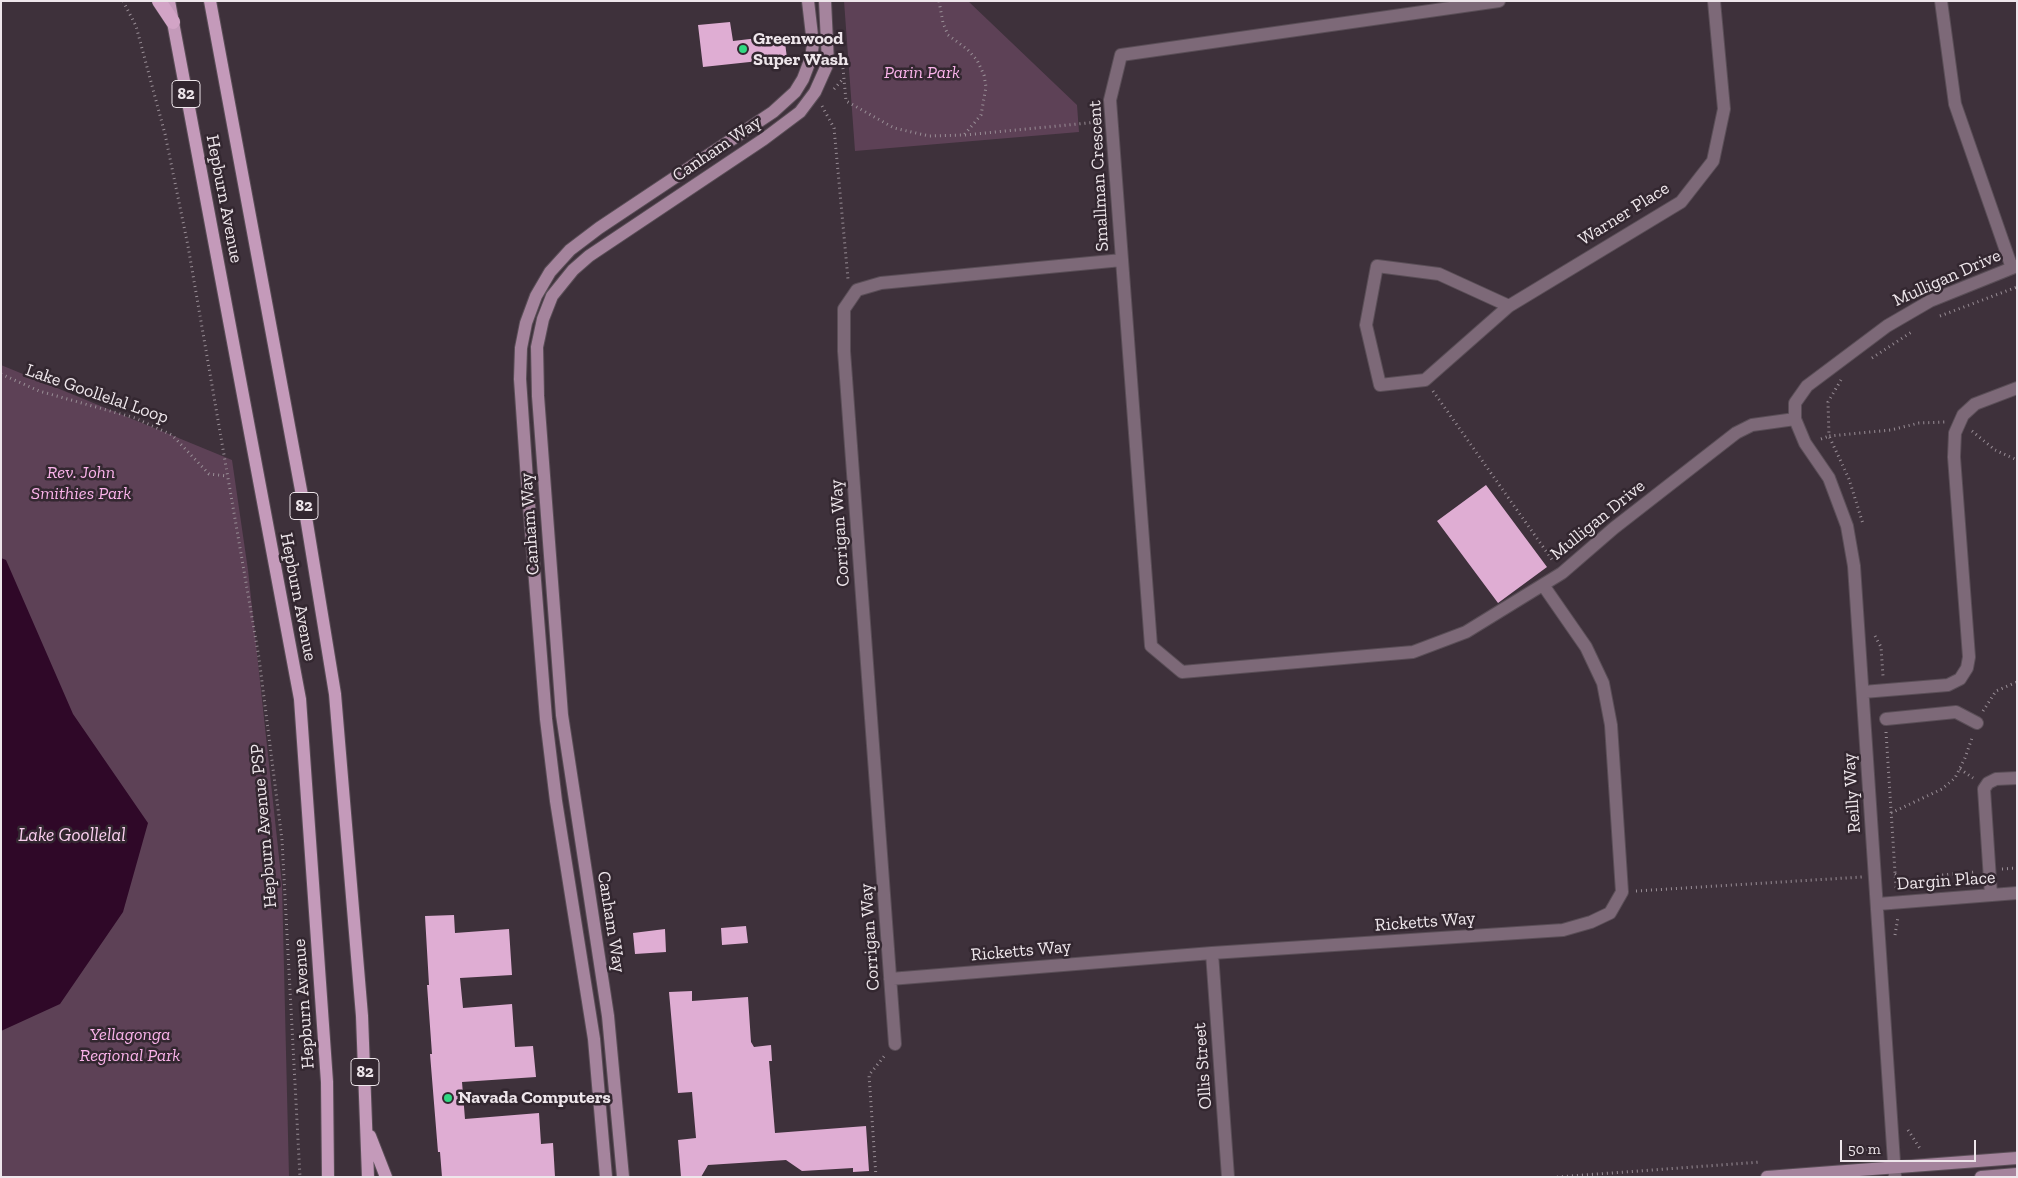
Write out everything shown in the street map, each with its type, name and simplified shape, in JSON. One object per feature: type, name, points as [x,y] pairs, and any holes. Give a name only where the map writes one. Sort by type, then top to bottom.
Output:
[{"type":"highway","points":[[159,1],[173,22]]},
{"type":"main road","name":"Hepburn Avenue","points":[[169,1],[300,699],[326,1082],[328,1177]]},
{"type":"main road","name":"Hepburn Avenue","points":[[210,1],[306,517],[335,694],[362,1016],[368,1177]]},
{"type":"main road","name":"Canham Way","points":[[606,1177],[594,1038],[556,800],[546,719],[520,379],[521,348],[526,323],[536,296],[550,272],[570,250],[599,228],[773,112],[795,92],[803,79],[811,58],[813,44],[808,1]]},
{"type":"main road","name":"Canham Way","points":[[623,1177],[608,1016],[562,715],[538,396],[537,347],[543,319],[552,296],[573,270],[590,256],[764,139],[800,112],[815,92],[828,63],[825,1]]},
{"type":"main road","points":[[367,1129],[386,1177]]},
{"type":"main road","points":[[1767,1177],[1894,1173],[2017,1158]]},
{"type":"main road","points":[[1981,1177],[2017,1174]]},
{"type":"street","points":[[1405,1],[1406,14]]},
{"type":"street","name":"Smallman Crescent","points":[[1151,646],[1111,121],[1110,100],[1121,55],[1498,1]]},
{"type":"street","name":"Warner Place","points":[[1426,380],[1508,306],[1681,202],[1713,161],[1724,109],[1714,1]]},
{"type":"street","points":[[1941,1],[1956,104],[2014,267]]},
{"type":"street","points":[[850,298],[864,286],[881,283],[1122,260]]},
{"type":"street","points":[[1426,380],[1380,385],[1366,325],[1377,266],[1439,274],[1508,306]]},
{"type":"street","name":"Mulligan Drive","points":[[1151,646],[1182,672],[1413,652],[1466,632],[1562,573],[1614,528],[1736,433],[1752,425],[1795,419],[1794,403],[1807,386],[1887,326],[1930,301],[2014,267]]},
{"type":"street","name":"Corrigan Way","points":[[850,298],[844,310],[844,352],[895,1044]]},
{"type":"street","points":[[1863,692],[1948,685],[1960,679],[1967,668],[1969,657],[1954,457],[1955,433],[1963,415],[1975,404],[2017,388]]},
{"type":"street","name":"Reilly Way","points":[[1795,419],[1807,445],[1829,478],[1847,526],[1854,566],[1878,904],[1894,1173]]},
{"type":"street","points":[[1543,584],[1586,647],[1603,683],[1610,725],[1622,892]]},
{"type":"street","points":[[1886,719],[1956,712],[1977,723]]},
{"type":"street","points":[[1991,895],[1984,789],[1988,783],[1996,779],[2017,778]]},
{"type":"street","name":"Ricketts Way","points":[[890,979],[1212,952],[1563,930],[1591,922],[1610,913],[1622,892]]},
{"type":"street","name":"Dargin Place","points":[[1878,904],[2017,893]]},
{"type":"street","name":"Ollis Street","points":[[1212,952],[1228,1177]]},
{"type":"path","name":"Hepburn Avenue PSP","points":[[123,1],[136,26],[165,134],[189,256],[259,658],[282,840],[300,1177]]},
{"type":"path","points":[[939,1],[942,23],[948,35],[967,48],[977,60],[984,74],[986,87],[981,115],[964,135]]},
{"type":"path","points":[[842,59],[846,101],[894,128],[929,136],[964,135],[1111,121]]},
{"type":"path","points":[[832,91],[844,78]]},
{"type":"path","points":[[815,111],[821,104],[834,128],[850,298]]},
{"type":"path","points":[[1936,317],[2017,287]]},
{"type":"path","points":[[1866,362],[1919,326]]},
{"type":"path","name":"Lake Goollelal Loop","points":[[1,374],[39,391],[136,418],[172,435],[209,474],[227,476]]},
{"type":"path","points":[[1843,377],[1828,402],[1829,436],[1850,479],[1863,519],[1864,528]]},
{"type":"path","points":[[1426,380],[1562,573]]},
{"type":"path","points":[[1807,445],[1829,436],[1891,430],[1919,423],[1946,422],[1959,425],[1974,432],[1994,450],[2017,460]]},
{"type":"path","points":[[1873,632],[1881,647],[1884,690]]},
{"type":"path","points":[[1892,813],[1942,789],[1955,778],[1965,758],[1977,723],[1996,691],[2017,682]]},
{"type":"path","points":[[1886,719],[1898,923],[1894,937]]},
{"type":"path","points":[[1895,874],[1906,880],[1928,881],[1942,875],[2017,868]]},
{"type":"path","points":[[1622,892],[1875,876]]},
{"type":"path","points":[[876,1177],[869,1075],[895,1044]]},
{"type":"path","points":[[1907,1120],[1908,1130],[1920,1150],[1930,1149]]},
{"type":"path","points":[[1844,1156],[1874,1146]]},
{"type":"path","points":[[1557,1177],[1765,1162]]},
{"type":"green space","name":"Parin Park","points":[[844,1],[968,1],[1077,105],[1079,132],[855,151]]},
{"type":"green space","name":"Yellagonga Regional Park","points":[[1,365],[232,460],[248,570],[282,885],[289,1177],[1,1177]]},
{"type":"water","name":"Lake Goollelal","points":[[1,558],[6,560],[73,714],[148,823],[123,912],[60,1004],[1,1031]]},
{"type":"building","name":"Greenwood Super Wash","points":[[730,22],[733,41],[784,35],[787,58],[703,67],[698,25]]},
{"type":"building","points":[[1486,485],[1547,567],[1498,603],[1437,521]]},
{"type":"building","points":[[454,915],[455,933],[509,929],[512,975],[460,978],[463,1008],[512,1004],[515,1047],[533,1046],[536,1077],[462,1082],[465,1119],[539,1113],[541,1144],[553,1143],[555,1177],[442,1177],[440,1152],[438,1152],[430,1054],[432,1054],[425,916]]},
{"type":"building","points":[[746,926],[748,943],[722,945],[721,928]]},
{"type":"building","points":[[665,929],[666,952],[635,954],[633,933]]},
{"type":"building","points":[[692,991],[692,1001],[748,997],[751,1042],[754,1047],[771,1045],[772,1061],[769,1061],[775,1133],[866,1126],[869,1171],[853,1172],[853,1168],[802,1171],[786,1160],[708,1165],[701,1177],[681,1177],[678,1140],[696,1138],[692,1092],[678,1093],[669,992]]},
{"type":"place","name":"Greenwood Super Wash","points":[[743,49]]},
{"type":"place","name":"Navada Computers","points":[[448,1098]]},
{"type":"park label","name":"Rev. John Smithies Park","points":[[81,483]]}]
